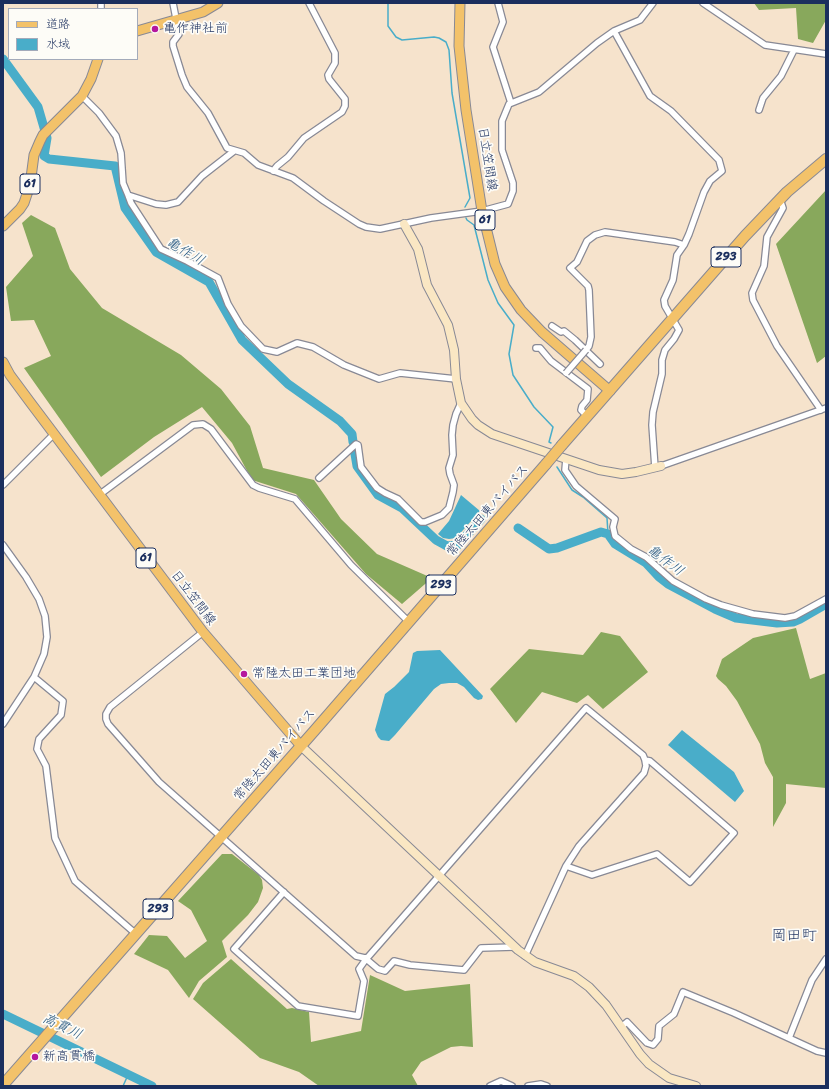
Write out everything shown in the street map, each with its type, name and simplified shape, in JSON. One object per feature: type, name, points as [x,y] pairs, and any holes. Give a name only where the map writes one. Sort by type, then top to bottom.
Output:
[{"type":"highway","name":"常陸太田東バイパス","points":[[3,1086],[745,236],[787,192],[826,159]]},
{"type":"main road","points":[[138,31],[203,12],[218,3]]},
{"type":"main road","name":"日立笠間線","points":[[460,3],[459,46],[466,110],[482,211],[495,264],[505,287],[521,310],[542,332],[610,392]]},
{"type":"main road","name":"61","points":[[3,226],[24,203],[30,185],[34,155],[45,133],[82,96],[91,79],[98,60]]},
{"type":"main road","name":"日立笠間線","points":[[3,362],[10,374],[99,495],[203,632],[301,746]]},
{"type":"street","points":[[173,3],[179,34],[173,42],[173,46],[182,75],[187,87],[208,113],[227,148],[244,153],[258,165],[293,178],[324,201],[363,225],[380,228],[482,211],[508,204],[513,191],[513,183],[502,150],[502,121],[509,104],[539,92],[597,42],[614,31],[640,20],[653,3]]},
{"type":"street","points":[[273,171],[288,157],[304,138],[342,112],[345,106],[345,99],[329,79],[328,75],[334,63],[335,53],[309,3]]},
{"type":"street","points":[[498,3],[503,22],[493,47],[511,103]]},
{"type":"street","points":[[703,3],[765,45],[826,54]]},
{"type":"street","points":[[614,31],[650,96],[671,112],[719,160],[722,170],[710,181],[704,192],[684,245],[677,255],[673,280],[664,300],[665,306],[679,330],[665,350],[662,360],[662,374],[653,412],[652,425],[658,467]]},
{"type":"street","points":[[759,110],[764,98],[781,76],[794,50]]},
{"type":"street","points":[[82,96],[99,113],[116,136],[121,153],[124,183],[131,203],[161,249],[218,278],[228,304],[241,326],[263,349],[277,352],[298,343],[313,347],[344,365],[379,379],[400,373],[456,378]]},
{"type":"street","points":[[128,195],[156,204],[166,205],[178,202],[202,176],[234,151]]},
{"type":"street","points":[[404,224],[418,249],[427,285],[448,325],[454,350],[456,378],[461,403],[472,419],[488,432],[566,458],[588,467],[611,473],[636,472],[658,467],[823,409],[777,346],[753,300],[752,293],[764,266],[767,237],[783,208],[780,199]]},
{"type":"street","points":[[566,373],[589,346],[591,337],[588,286],[570,268],[577,262],[587,241],[595,234],[605,232],[675,242],[684,245]]},
{"type":"street","points":[[552,326],[561,332],[564,332],[600,364]]},
{"type":"street","points":[[536,348],[540,348],[566,373],[588,389],[587,400],[582,406],[581,410],[588,417]]},
{"type":"street","points":[[319,478],[354,444],[357,444],[361,467],[376,488],[385,494],[398,499],[420,522],[425,522],[442,515],[449,508],[453,492],[454,485],[449,468],[454,455],[452,435],[456,414],[461,403]]},
{"type":"street","points":[[99,495],[193,425],[203,424],[211,430],[253,485],[295,499],[341,555],[409,622]]},
{"type":"street","points":[[3,485],[54,434]]},
{"type":"street","points":[[566,458],[565,470],[576,486],[614,519],[612,528],[615,536],[631,549],[646,557],[673,581],[706,599],[753,614],[785,618],[795,616],[826,599]]},
{"type":"street","points":[[3,545],[26,577],[39,599],[45,616],[47,637],[44,654],[34,677],[3,724]]},
{"type":"street","points":[[203,632],[110,707],[106,714],[108,724],[159,782],[222,836],[356,956],[364,958],[378,969],[385,971],[394,961],[410,965],[464,970],[481,948],[514,947]]},
{"type":"street","points":[[34,677],[63,701],[61,715],[39,739],[37,749],[46,766],[55,838],[75,881],[136,934]]},
{"type":"street","points":[[364,958],[368,957],[586,708],[642,755],[646,766],[644,773],[579,846],[566,866],[525,956]]},
{"type":"street","points":[[301,746],[514,947],[525,956],[574,976],[597,994],[640,1054],[659,1072],[669,1078],[696,1086]]},
{"type":"street","points":[[566,866],[592,875],[657,854],[690,882],[734,833],[650,761],[645,760]]},
{"type":"street","points":[[284,892],[234,949],[298,1006],[358,1016],[364,981],[359,969],[364,962],[364,958]]},
{"type":"street","points":[[789,1038],[812,980],[826,959]]},
{"type":"street","points":[[621,1027],[627,1022],[647,1042],[653,1045],[658,1039],[659,1026],[674,1014],[683,992],[734,1013],[817,1051],[826,1053]]},
{"type":"street","points":[[490,1086],[501,1081],[512,1086]]},
{"type":"street","points":[[528,1086],[541,1084],[547,1086]]},
{"type":"green space","points":[[754,3],[826,3],[826,20],[813,43],[798,39],[796,8],[759,10]]},
{"type":"green space","points":[[826,190],[826,356],[817,363],[776,244]]},
{"type":"green space","points":[[31,215],[55,228],[70,269],[102,308],[181,355],[221,389],[250,426],[263,468],[314,480],[341,519],[377,554],[432,578],[402,604],[366,574],[296,494],[252,480],[232,443],[202,407],[154,437],[101,477],[24,368],[51,356],[34,320],[11,321],[6,287],[33,256],[22,223]]},
{"type":"green space","points":[[796,628],[810,679],[826,673],[826,788],[786,784],[786,803],[773,827],[773,777],[765,763],[760,744],[737,701],[726,686],[716,676],[722,659],[753,638]]},
{"type":"green space","points":[[601,632],[620,636],[648,672],[603,709],[588,695],[577,703],[542,692],[516,723],[490,689],[529,649],[583,655]]},
{"type":"green space","points":[[222,854],[232,854],[259,875],[262,880],[263,888],[258,902],[248,915],[222,941],[227,957],[199,981],[189,998],[168,970],[134,954],[149,935],[167,936],[185,958],[207,941],[191,910],[178,901]]},
{"type":"green space","points":[[231,959],[287,1009],[292,1008],[309,1012],[311,1042],[361,1031],[370,975],[405,991],[470,984],[473,1047],[451,1047],[421,1062],[412,1075],[418,1086],[319,1086],[299,1072],[260,1058],[193,999],[203,983]]},
{"type":"water","points":[[461,495],[480,511],[456,538],[443,538],[438,534],[449,521]]},
{"type":"water","points":[[440,650],[483,696],[482,699],[478,700],[474,698],[464,687],[457,683],[441,684],[434,689],[389,741],[381,740],[375,730],[385,694],[409,672],[413,653],[417,651]]},
{"type":"water","points":[[682,730],[734,772],[744,791],[735,802],[668,745]]},
{"type":"waterway","points":[[388,3],[388,26],[396,37],[402,40],[434,37],[446,42],[449,50],[452,93],[470,198],[465,207]]},
{"type":"waterway","name":"亀作川","points":[[3,59],[38,107],[47,138],[44,156],[49,159],[115,166],[125,208],[156,252],[209,282],[242,340],[288,384],[340,421],[352,434],[353,442]]},
{"type":"waterway","points":[[466,218],[474,225],[488,280],[498,303],[514,325],[509,354],[513,375],[534,407],[553,427],[549,442],[551,443]]},
{"type":"waterway","name":"亀作川","points":[[354,448],[357,466],[378,495],[402,508],[436,540],[447,546],[458,545],[481,519]]},
{"type":"waterway","points":[[557,467],[572,490],[583,497],[607,518],[608,534]]},
{"type":"waterway","name":"亀作川","points":[[518,528],[549,549],[557,548],[601,532],[608,534],[615,544],[646,563],[668,584],[715,609],[736,618],[777,623],[793,622],[826,604]]},
{"type":"waterway","name":"高貫川","points":[[3,1014],[152,1086]]},
{"type":"waterway","points":[[123,1086],[128,1075]]},
{"type":"place","name":"亀作神社前","points":[[155,29]]},
{"type":"place","name":"常陸太田工業団地","points":[[244,674]]},
{"type":"place","name":"新高貫橋","points":[[35,1057]]},
{"type":"district","name":"岡田町","points":[[794,936]]}]
